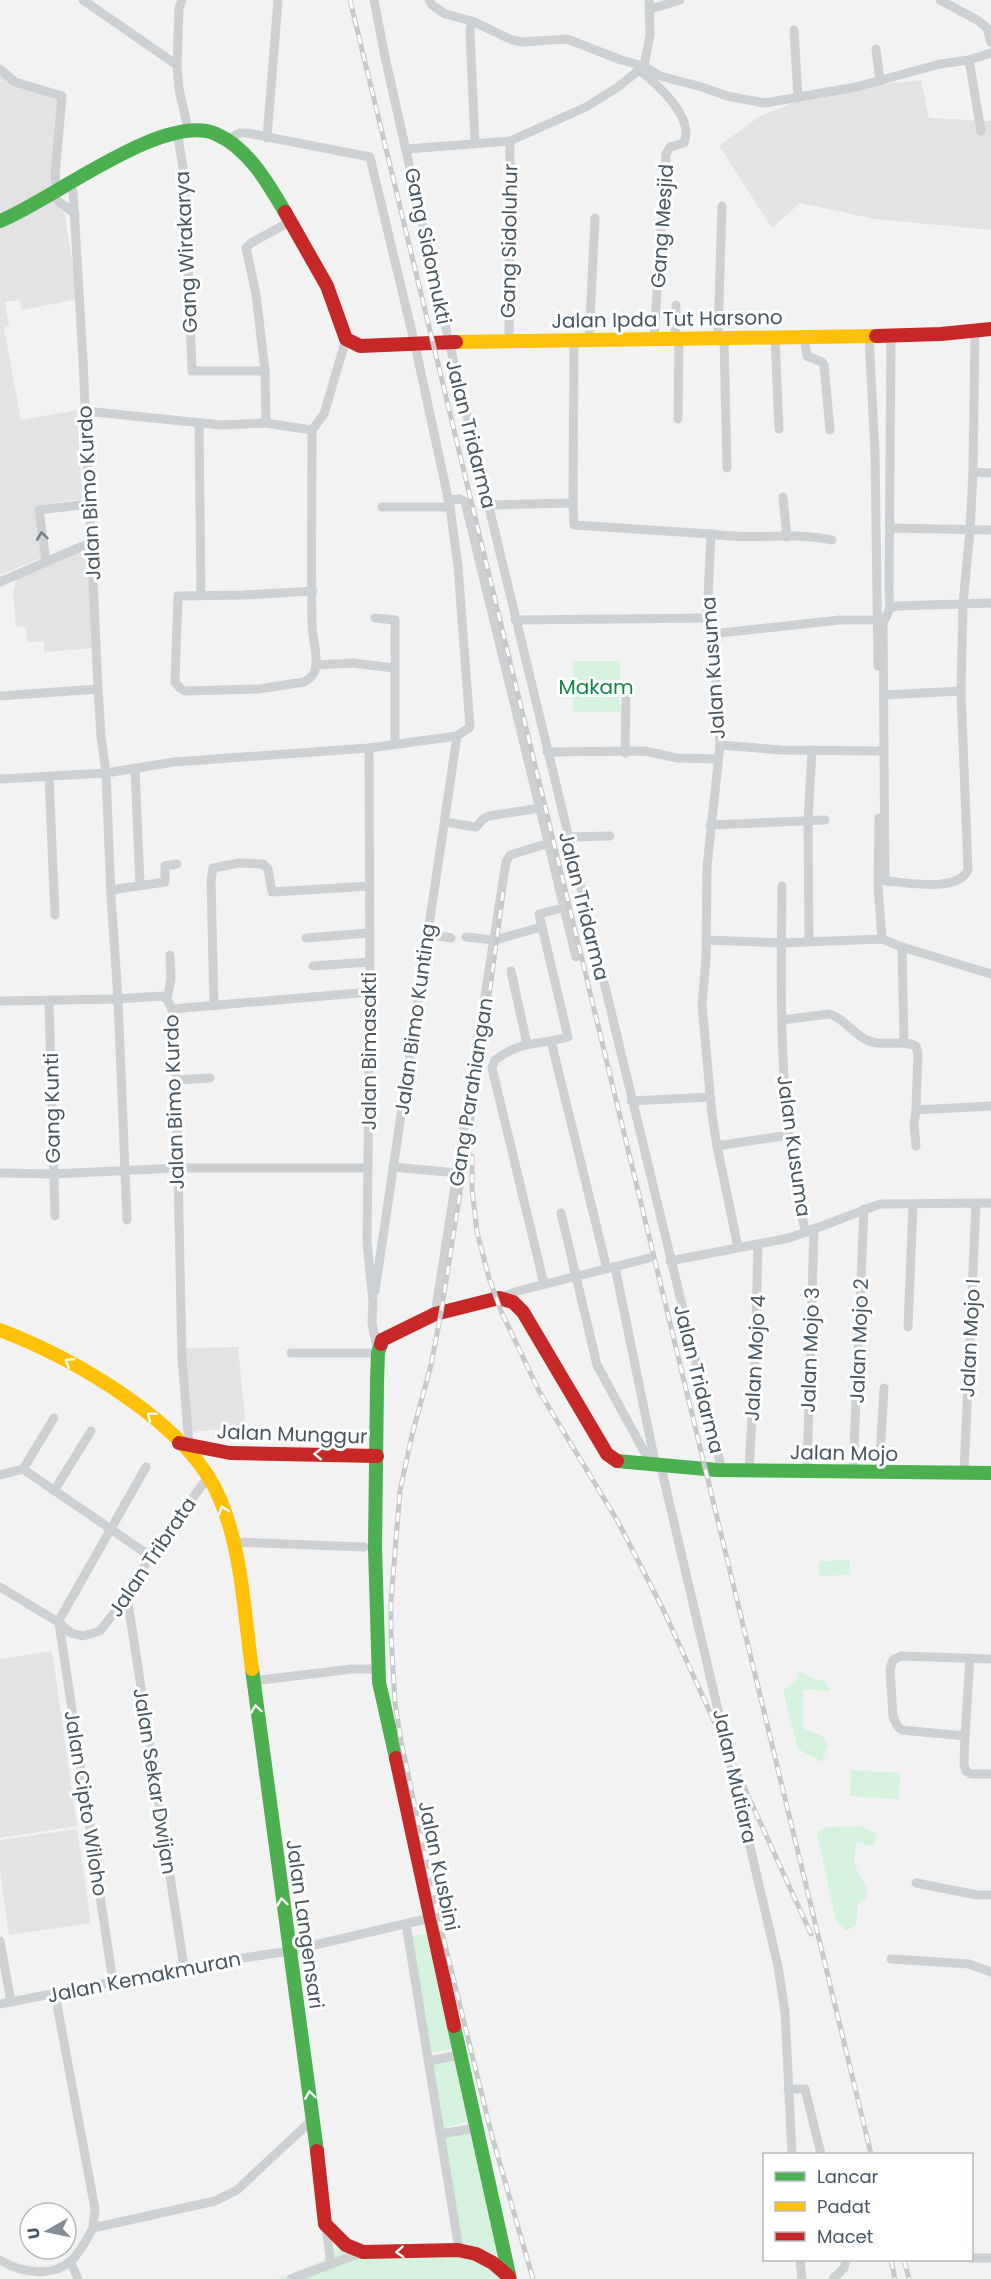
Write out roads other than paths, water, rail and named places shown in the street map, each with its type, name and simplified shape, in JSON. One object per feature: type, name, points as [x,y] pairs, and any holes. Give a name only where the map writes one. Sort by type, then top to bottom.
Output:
[{"type":"main road","points":[[0,220],[25,210],[60,189],[183,130],[213,132],[238,147],[262,174],[324,280],[346,339]]},
{"type":"main road","name":"Jalan Ipda Tut Harsono","points":[[346,339],[360,345],[415,345],[509,340],[869,336],[941,334],[991,329]]},
{"type":"main road","points":[[378,1353],[382,1340],[435,1314],[499,1298],[513,1302],[523,1312],[607,1454],[615,1461],[656,1467]]},
{"type":"main road","points":[[0,1330],[54,1352],[140,1408],[184,1444]]},
{"type":"main road","name":"Jalan Munggur","points":[[184,1444],[230,1453],[376,1456],[378,1353]]},
{"type":"main road","name":"Jalan Langensari","points":[[184,1444],[217,1492],[234,1542],[313,2119],[325,2224]]},
{"type":"main road","name":"Jalan Kusbini","points":[[376,1456],[377,1669],[509,2278]]},
{"type":"main road","name":"Jalan Mojo","points":[[656,1467],[853,1473],[991,1473]]},
{"type":"main road","points":[[325,2224],[335,2237],[352,2249],[363,2252],[459,2249],[486,2258],[509,2278]]},
{"type":"street","points":[[83,0],[177,65]]},
{"type":"street","name":"Gang Wirakarya","points":[[182,0],[179,8],[177,65],[183,130],[191,368],[193,372],[265,371]]},
{"type":"street","points":[[267,138],[278,0]]},
{"type":"street","name":"Gang Sidomukti","points":[[374,0],[449,342]]},
{"type":"street","points":[[429,0],[445,14],[512,40],[522,42],[567,39],[660,76],[735,98],[765,103],[880,81],[940,64],[969,60],[991,53]]},
{"type":"street","points":[[407,149],[510,141],[586,107],[618,87],[642,68],[649,45],[650,5],[680,0]]},
{"type":"street","points":[[940,0],[987,27],[991,42]]},
{"type":"street","points":[[471,26],[475,144]]},
{"type":"street","points":[[794,30],[798,97]]},
{"type":"street","points":[[876,49],[880,81]]},
{"type":"street","points":[[969,60],[981,131]]},
{"type":"street","name":"Gang Mesjid","points":[[642,68],[670,98],[683,123],[686,135],[684,143],[670,147],[666,154],[654,338]]},
{"type":"street","name":"Jalan Bimo Kurdo","points":[[0,69],[15,82],[63,96],[55,176],[60,189],[73,191],[75,214],[98,688],[106,773],[118,999],[162,996],[167,999],[172,1009],[176,1080],[184,1444]]},
{"type":"street","points":[[227,139],[244,133],[370,157],[415,345],[449,503]]},
{"type":"street","name":"Gang Sidoluhur","points":[[509,340],[510,141]]},
{"type":"street","points":[[60,189],[57,200],[75,214]]},
{"type":"street","points":[[722,206],[721,337],[727,468]]},
{"type":"street","points":[[589,340],[595,218]]},
{"type":"street","points":[[266,423],[265,371],[256,294],[246,248],[250,243],[291,221]]},
{"type":"street","points":[[676,305],[678,419]]},
{"type":"street","points":[[891,334],[890,608],[883,624],[885,881],[944,884],[961,879],[968,870],[961,691],[963,604],[973,472],[975,330]]},
{"type":"street","points":[[775,336],[779,429]]},
{"type":"street","points":[[804,336],[807,356],[824,365],[830,430]]},
{"type":"street","points":[[869,336],[874,453],[880,750],[878,886],[882,939]]},
{"type":"street","points":[[313,591],[178,596],[176,682],[180,688],[185,691],[213,692],[259,689],[310,679],[316,665],[312,625],[313,591],[312,429],[324,414],[346,339]]},
{"type":"street","points":[[574,340],[573,523],[578,526],[739,537],[813,536],[832,540]]},
{"type":"street","name":"Jalan Tridarma","points":[[449,342],[722,1470]]},
{"type":"street","points":[[85,411],[221,425],[266,423],[312,429]]},
{"type":"street","points":[[199,423],[201,595]]},
{"type":"street","points":[[973,472],[991,472]]},
{"type":"street","points":[[783,497],[787,537]]},
{"type":"street","points":[[382,507],[449,503],[460,499],[465,502],[576,957]]},
{"type":"street","name":"Jalan Bimo Kunting","points":[[373,1302],[457,736],[470,724],[458,566],[449,503]]},
{"type":"street","points":[[489,505],[573,503]]},
{"type":"street","points":[[46,562],[39,510],[89,504]]},
{"type":"street","points":[[890,528],[991,530]]},
{"type":"street","name":"Jalan Kusuma","points":[[711,534],[708,618],[720,745],[707,867],[702,1005],[717,1146],[738,1247]]},
{"type":"street","points":[[0,582],[92,542]]},
{"type":"street","points":[[890,608],[991,603]]},
{"type":"street","points":[[375,618],[395,620],[395,744]]},
{"type":"street","points":[[515,620],[708,618]]},
{"type":"street","points":[[711,634],[840,620],[876,620]]},
{"type":"street","points":[[316,665],[353,663],[394,668]]},
{"type":"street","points":[[0,696],[98,688]]},
{"type":"street","points":[[885,695],[961,691]]},
{"type":"street","points":[[625,753],[626,695]]},
{"type":"street","points":[[0,779],[106,773],[174,762],[369,748],[457,736]]},
{"type":"street","points":[[720,745],[781,750],[880,750]]},
{"type":"street","name":"Jalan Bimasakti","points":[[369,748],[370,992],[367,1250],[373,1302],[372,1323],[378,1353]]},
{"type":"street","points":[[809,941],[808,821],[812,750]]},
{"type":"street","points":[[547,752],[645,751],[677,758],[718,759]]},
{"type":"street","points":[[135,768],[140,885]]},
{"type":"street","points":[[49,777],[55,915]]},
{"type":"street","points":[[445,822],[476,827],[489,816],[540,808]]},
{"type":"street","points":[[710,825],[825,820]]},
{"type":"street","points":[[567,837],[610,836]]},
{"type":"street","name":"Gang Parahiangan","points":[[435,1314],[507,858],[510,855],[549,843]]},
{"type":"street","points":[[214,1006],[211,880],[213,868],[239,863],[263,864],[268,869],[272,892],[370,886]]},
{"type":"street","points":[[111,890],[165,882],[165,866],[177,864]]},
{"type":"street","name":"Jalan Kusuma","points":[[782,886],[781,1041],[789,1135],[802,1218],[810,1230],[880,1204],[991,1203]]},
{"type":"street","points":[[544,1284],[492,1068],[495,1060],[500,1056],[527,1044],[568,1036],[539,914],[563,908]]},
{"type":"street","points":[[466,937],[495,940],[541,927]]},
{"type":"street","points":[[306,938],[369,933]]},
{"type":"street","points":[[428,934],[451,938]]},
{"type":"street","points":[[706,940],[782,943],[882,939],[991,974]]},
{"type":"street","points":[[902,947],[904,1042]]},
{"type":"street","points":[[167,999],[171,979],[170,955]]},
{"type":"street","points":[[313,966],[369,962]]},
{"type":"street","points":[[512,971],[527,1044]]},
{"type":"street","points":[[172,1009],[370,992]]},
{"type":"street","points":[[0,1001],[118,999],[127,1221]]},
{"type":"street","name":"Gang Kunti","points":[[50,1001],[55,1216]]},
{"type":"street","points":[[782,1020],[830,1014],[871,1042],[886,1044],[904,1042],[916,1046],[914,1124],[916,1146]]},
{"type":"street","points":[[551,1041],[611,1268],[656,1467]]},
{"type":"street","points":[[176,1080],[210,1078]]},
{"type":"street","points":[[632,1101],[710,1097]]},
{"type":"street","points":[[916,1110],[991,1106]]},
{"type":"street","points":[[717,1146],[789,1135]]},
{"type":"street","points":[[393,1167],[458,1173]]},
{"type":"street","points":[[0,1173],[53,1174],[177,1168],[368,1168]]},
{"type":"street","points":[[908,1327],[913,1204]]},
{"type":"street","name":"Jalan Mojo I","points":[[964,1473],[976,1204]]},
{"type":"street","name":"Jalan Mojo 2","points":[[853,1473],[864,1209]]},
{"type":"street","points":[[561,1214],[575,1277],[602,1376],[656,1467]]},
{"type":"street","points":[[670,1260],[789,1238],[810,1230]]},
{"type":"street","name":"Jalan Mojo 3","points":[[807,1472],[810,1230]]},
{"type":"street","name":"Jalan Mojo 4","points":[[749,1471],[756,1352],[758,1244]]},
{"type":"street","points":[[499,1298],[544,1284],[649,1258]]},
{"type":"street","points":[[291,1353],[378,1353]]},
{"type":"street","points":[[879,1473],[884,1388]]},
{"type":"street","points":[[23,1470],[54,1418]]},
{"type":"street","points":[[54,1491],[91,1431]]},
{"type":"street","points":[[59,1623],[146,1467]]},
{"type":"street","name":"Jalan Mutiara","points":[[656,1467],[778,1966],[785,2012],[792,2153]]},
{"type":"street","points":[[0,1475],[23,1470],[150,1556]]},
{"type":"street","name":"Jalan Tribrata","points":[[0,1587],[59,1623],[71,1633],[82,1636],[94,1634],[107,1624],[127,1596],[150,1556],[208,1477]]},
{"type":"street","points":[[234,1542],[364,1547]]},
{"type":"street","name":"Jalan Sekar Dwijan","points":[[127,1596],[184,1967]]},
{"type":"street","name":"Jalan Cipto Wiloho","points":[[59,1623],[113,1982]]},
{"type":"street","points":[[965,1736],[902,1730],[898,1727],[893,1717],[890,1669],[893,1660],[901,1656],[991,1659]]},
{"type":"street","points":[[970,1658],[964,1766],[971,1774],[991,1774]]},
{"type":"street","points":[[253,1680],[352,1669],[377,1669]]},
{"type":"street","points":[[916,1883],[976,1895],[991,1895]]},
{"type":"street","name":"Jalan Kemakmuran","points":[[0,2004],[184,1967],[289,1951],[430,1918]]},
{"type":"street","points":[[406,1924],[459,2249]]},
{"type":"street","points":[[0,1941],[11,2002]]},
{"type":"street","points":[[891,1959],[969,1964],[991,1972]]},
{"type":"street","points":[[55,1994],[95,2209],[93,2228],[78,2250]]},
{"type":"street","points":[[428,2061],[460,2055]]},
{"type":"street","points":[[788,2089],[805,2089],[821,2153]]},
{"type":"street","points":[[93,2228],[226,2197],[237,2190],[313,2119]]},
{"type":"street","points":[[440,2134],[476,2128]]},
{"type":"street","points":[[325,2224],[331,2264]]},
{"type":"street","points":[[291,2279],[363,2252]]},
{"type":"street","points":[[973,2258],[991,2258]]},
{"type":"street","points":[[0,2260],[21,2271],[36,2272],[58,2267],[70,2261],[78,2279]]},
{"type":"street","points":[[800,2261],[802,2279]]},
{"type":"street","points":[[833,2279],[844,2268],[846,2261]]},
{"type":"railway","points":[[350,0],[871,2153]]},
{"type":"railway","points":[[503,892],[478,1079],[441,1313],[431,1365],[400,1491],[391,1601],[391,1634],[395,1702],[401,1741],[438,1916],[492,2136],[533,2279]]},
{"type":"railway","points":[[472,1156],[472,1189],[477,1232],[489,1278],[501,1311],[539,1391],[617,1520],[663,1609],[811,1934]]},
{"type":"railway","points":[[891,2261],[895,2279]]},
{"type":"railway","points":[[904,2261],[909,2279]]},
{"type":"park label","name":"Makam","points":[[596,687]]}]
